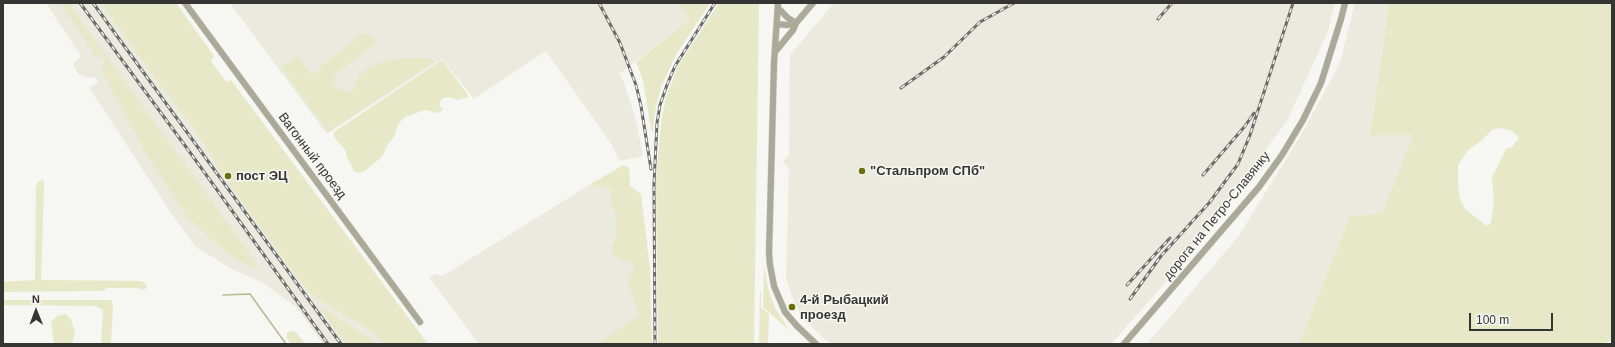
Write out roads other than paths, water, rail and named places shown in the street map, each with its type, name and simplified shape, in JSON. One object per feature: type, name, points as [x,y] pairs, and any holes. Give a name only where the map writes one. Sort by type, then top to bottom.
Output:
[{"type":"street","name":"Вагонный проезд","points":[[186,3],[420,322]]},
{"type":"street","points":[[775,52],[813,3]]},
{"type":"street","name":"дорога на Петро-Славянку","points":[[1124,344],[1259,187],[1282,154],[1303,120],[1321,83],[1345,3]]},
{"type":"street","points":[[778,5],[788,18],[796,23]]},
{"type":"street","points":[[778,5],[775,52],[769,253],[771,276],[776,294],[785,312],[796,326],[816,344]]},
{"type":"street","points":[[777,24],[786,25],[796,23]]},
{"type":"waterway","points":[[223,295],[250,294],[286,344]]},
{"type":"railway","points":[[80,3],[328,344]]},
{"type":"railway","points":[[93,3],[341,344]]},
{"type":"railway","points":[[599,3],[620,43],[636,85],[641,106],[651,169]]},
{"type":"railway","points":[[655,344],[654,184],[657,123],[660,105],[675,66],[715,3]]},
{"type":"railway","points":[[901,88],[944,57],[980,22],[1014,3]]},
{"type":"railway","points":[[1158,19],[1172,3]]},
{"type":"railway","points":[[1130,299],[1161,256],[1209,203],[1238,164],[1250,135],[1293,3]]},
{"type":"railway","points":[[1203,175],[1245,126],[1254,113]]},
{"type":"railway","points":[[1127,285],[1170,238]]},
{"type":"place","name":"\"Стальпром СПб\"","points":[[862,171]]},
{"type":"place","name":"пост ЭЦ","points":[[228,176]]},
{"type":"place","name":"4-й Рыбацкий проезд","points":[[792,307]]}]
